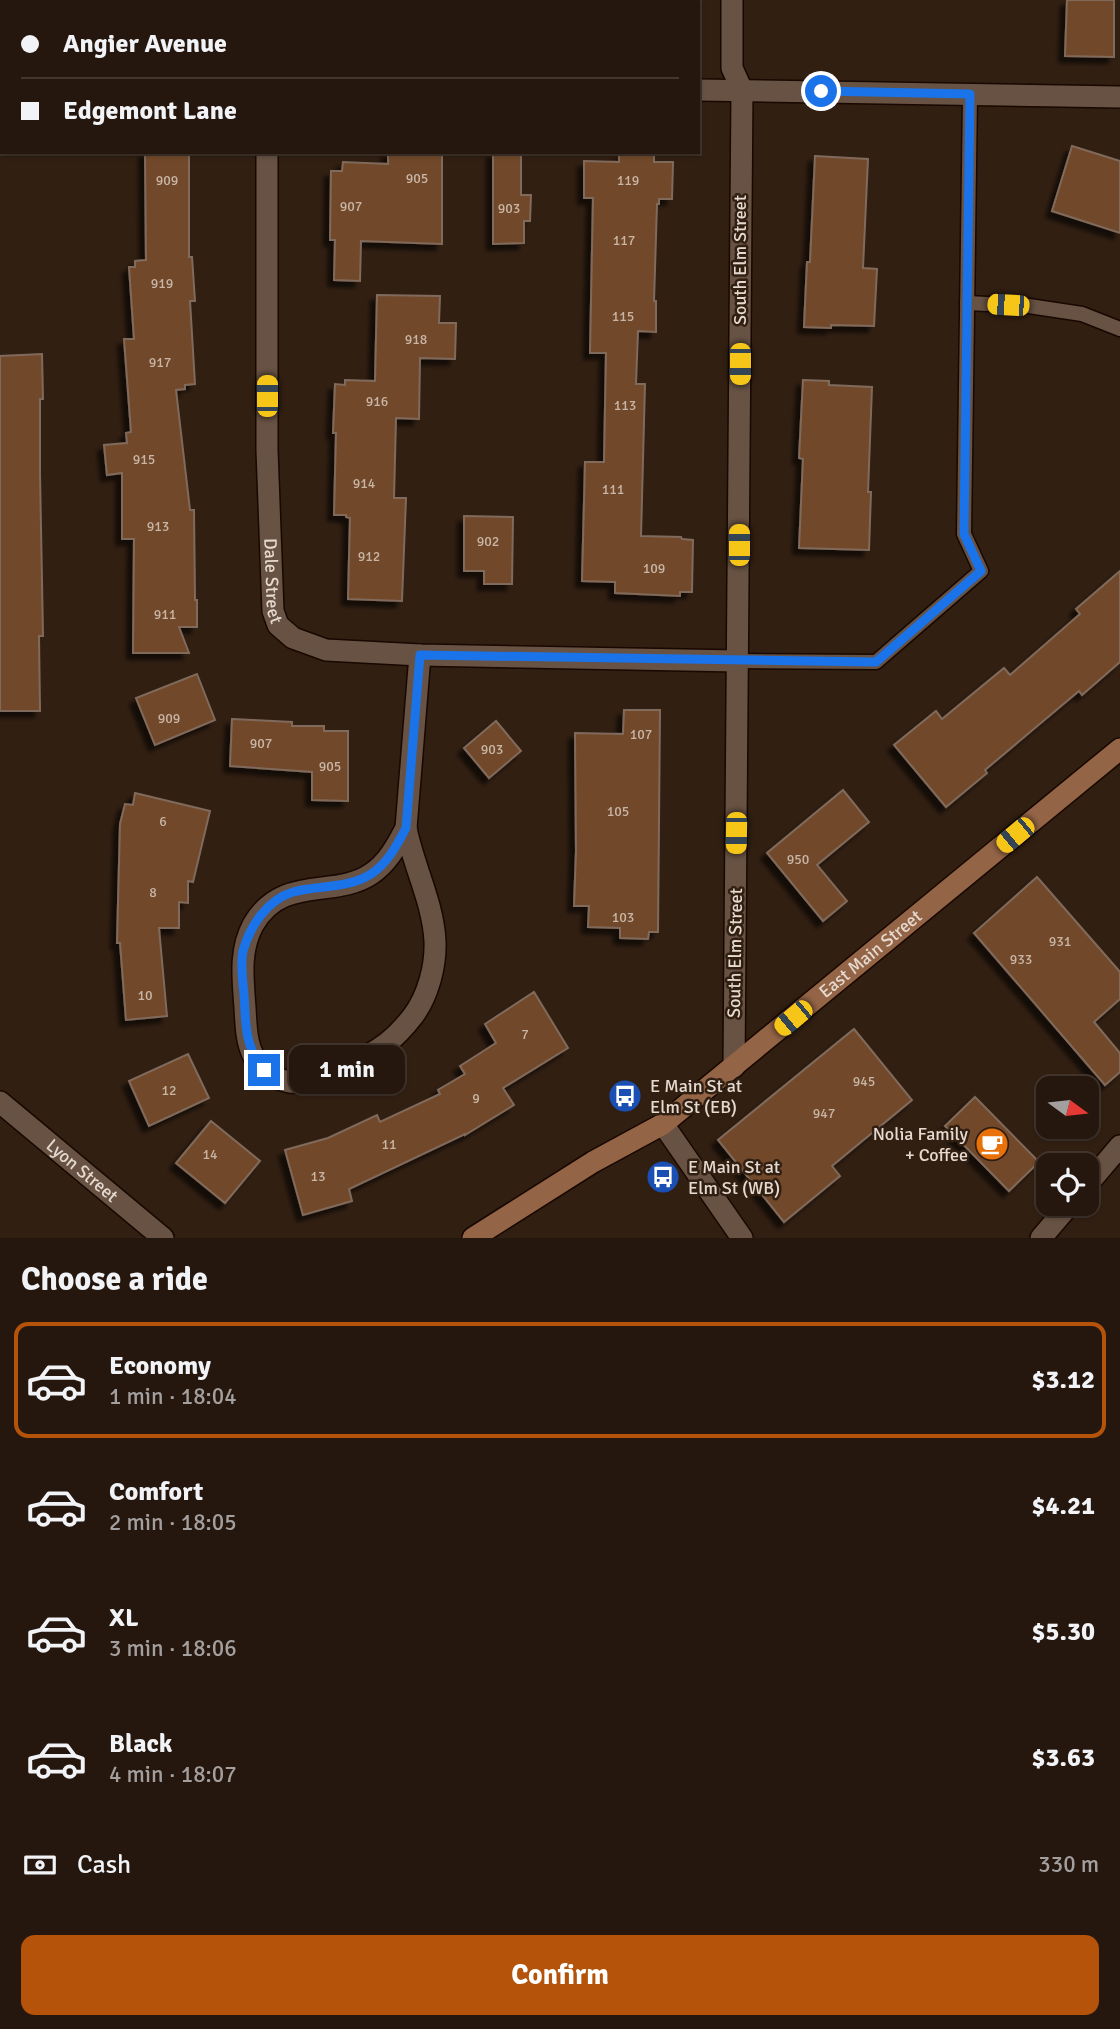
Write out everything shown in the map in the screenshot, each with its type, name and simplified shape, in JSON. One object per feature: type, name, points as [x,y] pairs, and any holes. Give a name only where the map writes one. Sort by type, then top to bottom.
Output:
[{"type":"street","name":"South Elm Street","points":[[732,0],[732,68],[742,90],[734,1067]]},
{"type":"street","points":[[700,90],[1120,97]]},
{"type":"street","name":"Dale Street","points":[[267,154],[267,450],[273,611],[278,625],[293,638],[326,650],[420,655],[738,661]]},
{"type":"street","points":[[406,828],[394,852],[371,874],[351,882],[292,893],[277,900],[253,925],[243,953],[242,976],[247,1035],[253,1055],[264,1070],[278,1078],[291,1082],[313,1080],[388,1043],[413,1016],[422,1002],[432,976],[435,942],[432,917],[406,828],[420,655]]},
{"type":"street","name":"East Main Street","points":[[473,1238],[593,1162],[663,1124],[1120,749]]},
{"type":"street","name":"Lyon Street","points":[[0,1102],[163,1238]]},
{"type":"street","points":[[663,1124],[742,1238]]},
{"type":"street","points":[[1099,1171],[1120,1146]]},
{"type":"street","points":[[1041,1238],[1060,1216]]},
{"type":"lane","points":[[738,661],[876,662],[981,571],[964,534],[970,94]]},
{"type":"lane","points":[[967,303],[1029,306],[1082,314],[1120,329]]},
{"type":"building","points":[[1067,0],[1114,0],[1114,57],[1065,56]]},
{"type":"building","points":[[1072,146],[1120,161],[1120,233],[1052,211]]},
{"type":"building","points":[[145,154],[189,154],[189,257],[192,257],[195,301],[190,301],[195,384],[176,390],[190,510],[194,510],[197,627],[179,627],[189,653],[133,653],[134,539],[122,539],[122,473],[107,475],[104,445],[127,443],[126,433],[131,432],[124,339],[134,339],[129,267],[135,267],[135,261],[146,260]]},
{"type":"building","points":[[388,154],[442,154],[442,244],[361,241],[360,281],[334,280],[335,240],[330,240],[331,171],[342,171],[343,162],[388,164]]},
{"type":"building","points":[[493,154],[521,154],[521,195],[531,195],[530,221],[524,221],[524,243],[493,244]]},
{"type":"building","points":[[619,155],[654,155],[654,162],[673,162],[672,199],[659,199],[657,204],[654,301],[656,332],[638,331],[636,384],[645,384],[641,536],[693,540],[692,592],[680,592],[680,596],[615,593],[615,582],[582,581],[585,462],[604,462],[606,353],[590,353],[593,198],[584,198],[584,161],[619,162]]},
{"type":"building","points":[[815,156],[868,159],[863,268],[877,269],[874,326],[804,327]]},
{"type":"building","points":[[377,295],[440,296],[439,323],[456,323],[455,359],[420,358],[419,419],[396,418],[394,498],[406,498],[402,601],[348,599],[350,518],[346,515],[334,515],[335,384],[345,385],[345,380],[375,381]]},
{"type":"building","points":[[42,354],[40,474],[43,636],[39,636],[40,711],[0,711],[0,356]]},
{"type":"building","points":[[803,380],[829,381],[829,385],[872,387],[869,550],[799,548],[803,459],[799,458]]},
{"type":"building","points":[[464,516],[513,517],[512,584],[484,584],[484,571],[464,571]]},
{"type":"building","points":[[1120,571],[1120,662],[1082,695],[1079,691],[985,770],[987,773],[946,807],[894,745],[936,711],[942,719],[1004,668],[1010,675],[1080,614],[1076,609]]},
{"type":"building","points":[[197,674],[215,720],[155,745],[136,698]]},
{"type":"building","points":[[624,710],[660,710],[658,932],[649,932],[648,939],[620,938],[620,928],[588,927],[589,906],[574,906],[575,733],[623,734]]},
{"type":"building","points":[[232,719],[292,722],[292,726],[324,726],[324,731],[348,731],[348,801],[312,800],[312,772],[230,766]]},
{"type":"building","points":[[496,721],[521,751],[489,778],[464,748]]},
{"type":"building","points":[[843,790],[869,822],[817,865],[847,901],[823,921],[767,853]]},
{"type":"building","points":[[135,793],[210,811],[193,882],[188,881],[188,903],[179,902],[179,928],[159,928],[167,1016],[126,1020],[120,943],[117,943],[120,824],[125,804],[133,805]]},
{"type":"building","points":[[1037,877],[1120,972],[1120,999],[1094,1022],[1120,1053],[1120,1072],[1105,1085],[974,933]]},
{"type":"building","points":[[534,992],[568,1048],[503,1088],[514,1105],[465,1135],[349,1189],[352,1201],[303,1215],[285,1150],[328,1138],[377,1115],[380,1122],[440,1094],[438,1090],[465,1074],[460,1066],[496,1043],[485,1024]]},
{"type":"building","points":[[854,1029],[912,1100],[832,1166],[840,1176],[784,1222],[718,1140]]},
{"type":"building","points":[[188,1054],[209,1098],[149,1126],[129,1081]]},
{"type":"building","name":"Nolia Family + Coffee","points":[[975,1097],[1036,1159],[1036,1165],[1009,1191],[945,1126]]},
{"type":"building","points":[[211,1121],[260,1161],[225,1203],[176,1163]]},
{"type":"place","name":"E Main St at Elm St (EB)","points":[[625,1096]]},
{"type":"place","name":"Nolia Family + Coffee","points":[[992,1144]]},
{"type":"place","name":"E Main St at Elm St (WB)","points":[[663,1177]]},
{"type":"route","points":[[264,1070],[253,1055],[247,1035],[242,976],[243,953],[253,925],[277,900],[292,893],[351,882],[371,874],[394,852],[406,828],[420,655],[876,662],[981,571],[964,534],[970,94],[821,91]]}]
